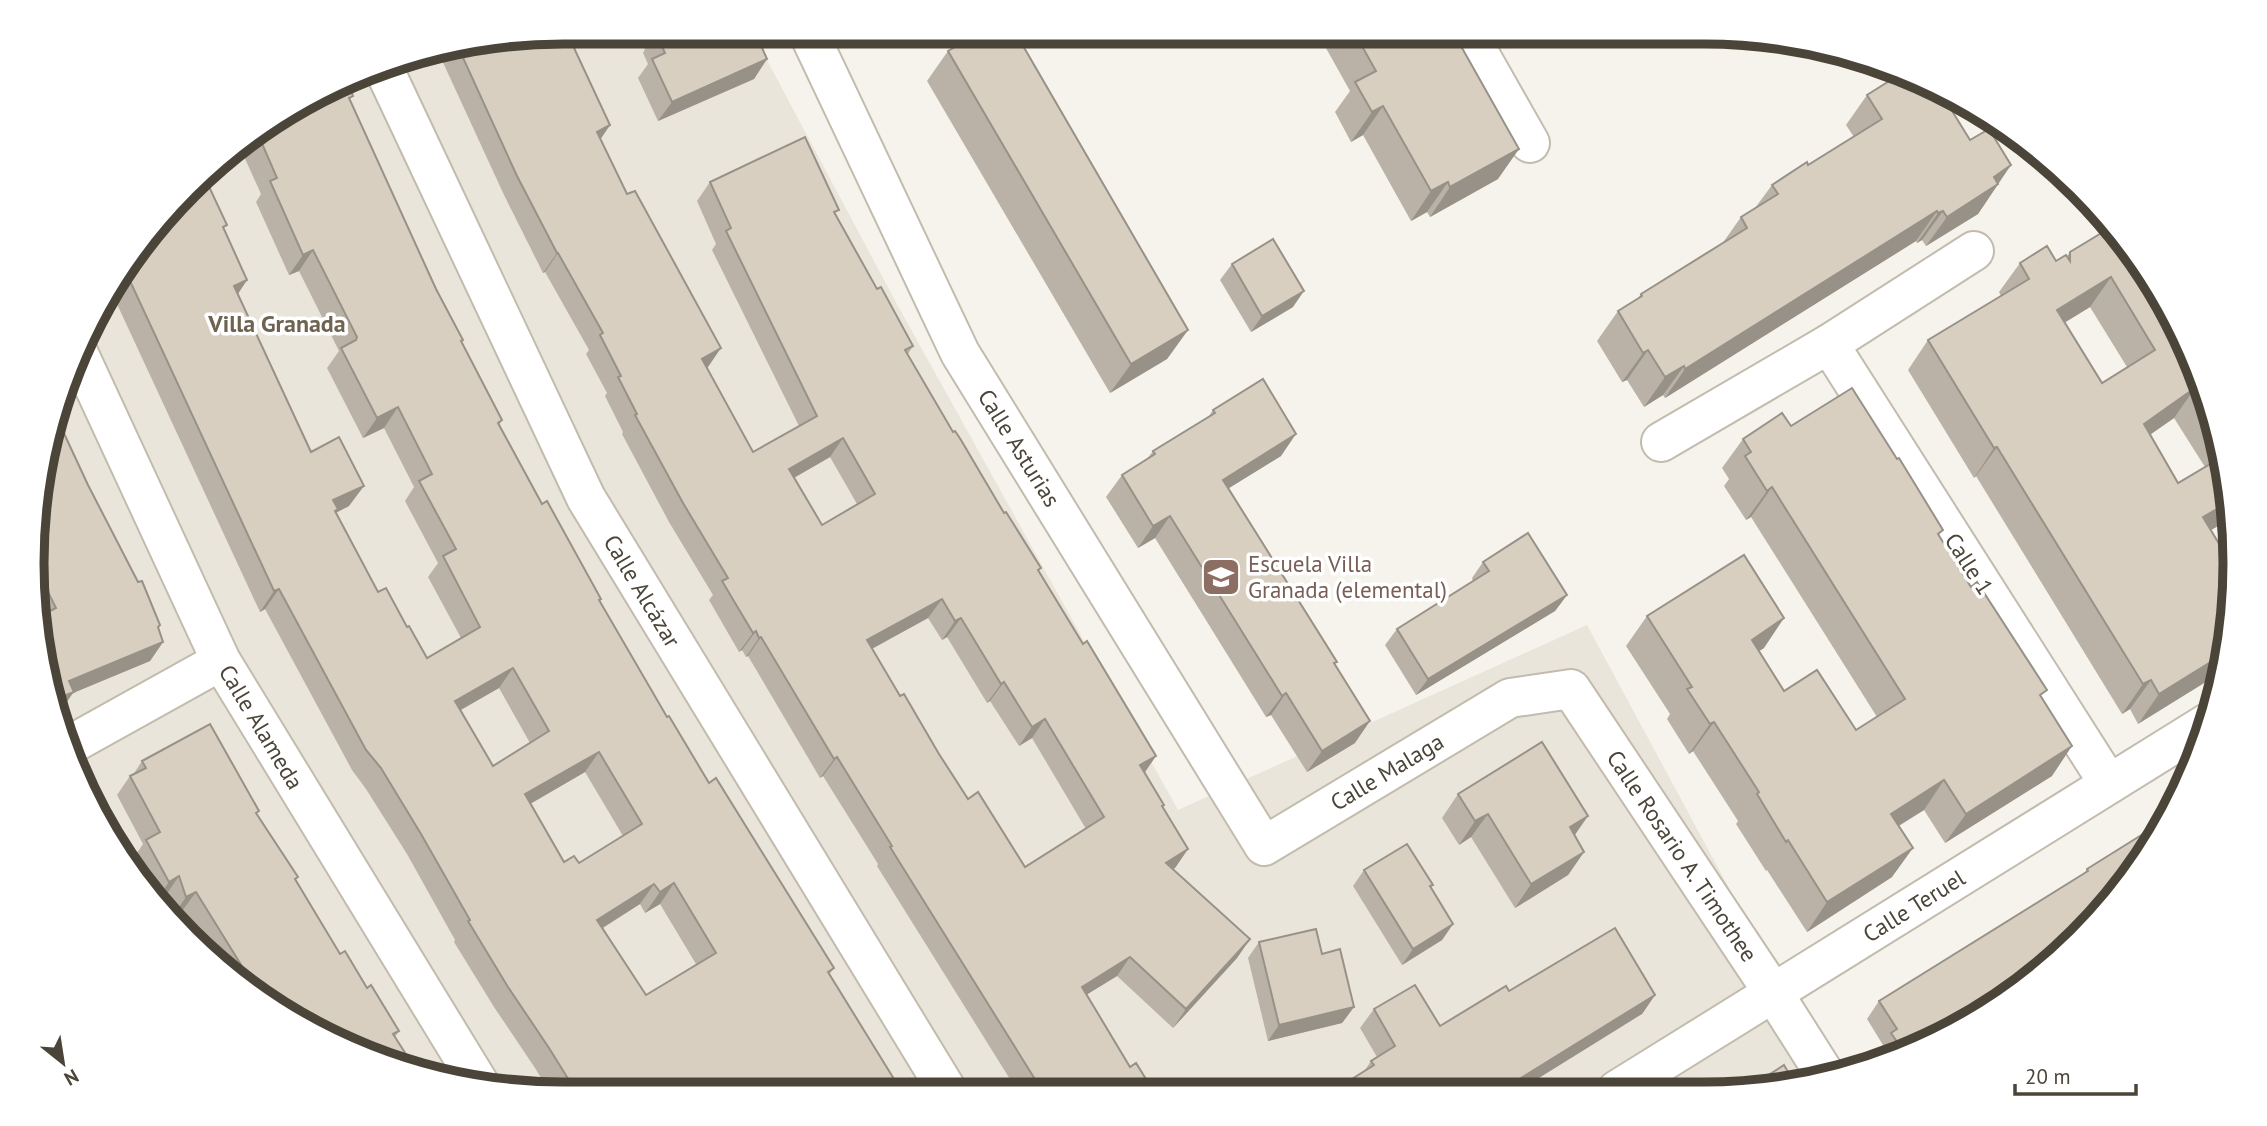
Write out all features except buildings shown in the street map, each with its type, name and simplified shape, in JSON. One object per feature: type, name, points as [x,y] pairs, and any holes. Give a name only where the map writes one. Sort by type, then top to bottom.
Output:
[{"type":"street","name":"Calle Asturias","points":[[814,44],[960,353],[1264,846]]},
{"type":"street","points":[[1474,44],[1530,143]]},
{"type":"street","name":"Calle Alcázar","points":[[387,75],[586,498],[942,1082]]},
{"type":"street","points":[[1661,442],[1829,344],[1974,251]]},
{"type":"street","name":"Calle 1","points":[[1829,344],[2109,784]]},
{"type":"street","name":"Calle Alameda","points":[[83,363],[221,661],[473,1074]]},
{"type":"street","points":[[75,742],[221,661]]},
{"type":"street","name":"Calle Rosario A. Timothee","points":[[1510,698],[1571,689],[1821,1069]]},
{"type":"street","name":"Calle Malaga","points":[[1264,846],[1510,698]]},
{"type":"street","name":"Calle Teruel","points":[[1631,1082],[2196,730]]},
{"type":"shaded area","points":[[563,44],[758,44],[898,306],[1178,810],[1587,625],[1826,1068],[1772,1078],[1704,1082],[529,1081],[495,1078],[429,1065],[364,1043],[333,1029],[303,1013],[247,975],[196,930],[173,905],[151,879],[113,823],[83,762],[71,730],[61,697],[48,631],[45,529],[48,495],[61,429],[83,364],[113,303],[151,247],[196,196],[247,151],[275,131],[303,113],[364,83],[429,61],[495,48]]},
{"type":"place","name":"Escuela Villa Granada (elemental)","points":[[1221,577]]},
{"type":"district","name":"Villa Granada","points":[[277,324]]}]
